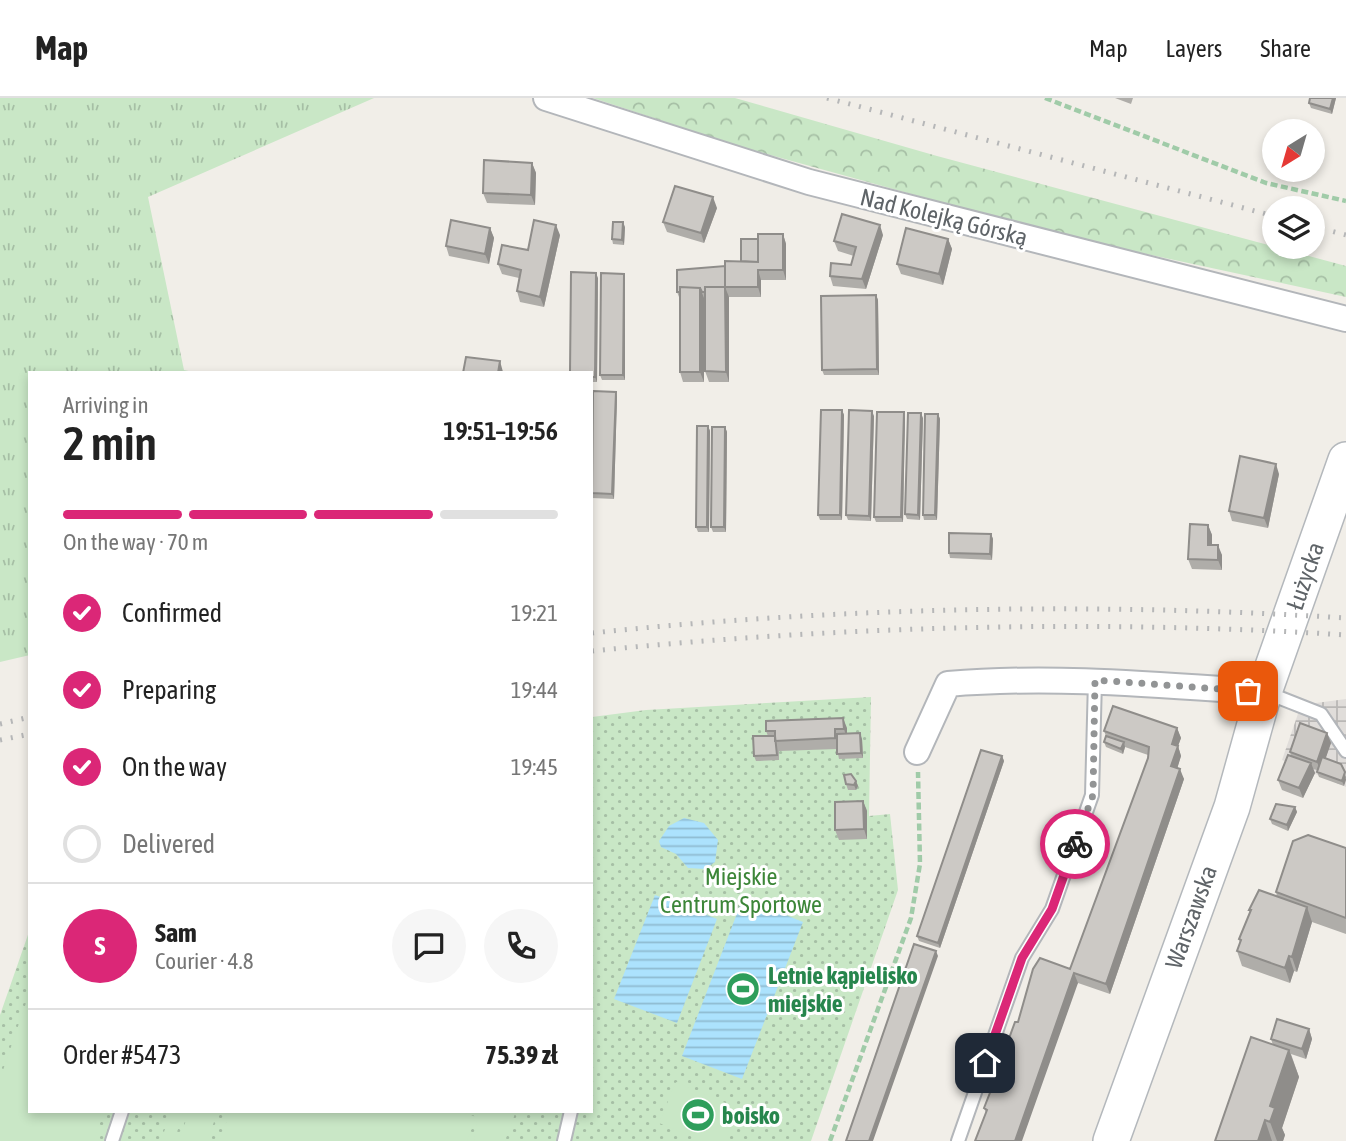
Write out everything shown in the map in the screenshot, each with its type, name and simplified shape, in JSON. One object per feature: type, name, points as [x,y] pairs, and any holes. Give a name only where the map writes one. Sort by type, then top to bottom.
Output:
[{"type":"main road","name":"Łużycka","points":[[1264,692],[1346,460]]},
{"type":"main road","name":"Warszawska","points":[[1111,1141],[1231,807],[1264,692]]},
{"type":"street","name":"Nad Kolejką Górską","points":[[546,98],[808,182],[1346,319]]},
{"type":"street","points":[[917,752],[948,684],[995,680],[1095,680],[1264,692]]},
{"type":"lane","points":[[958,1141],[1022,958],[1052,909],[1093,795],[1095,680]]},
{"type":"lane","points":[[1264,692],[1321,714],[1346,751]]},
{"type":"lane","points":[[112,1141],[121,1113]]},
{"type":"lane","points":[[564,1141],[571,1113]]},
{"type":"path","points":[[1045,98],[1266,183],[1346,201]]},
{"type":"path","points":[[830,1141],[911,918],[920,864],[917,752]]},
{"type":"shaded area","points":[[1346,699],[1346,787],[1282,760],[1301,705]]},
{"type":"green space","points":[[0,98],[374,98],[148,197],[184,370],[189,371],[28,371],[28,655],[0,662]]},
{"type":"green space","points":[[593,98],[735,98],[937,156],[1262,243],[1262,259],[1320,259],[1346,266],[1346,297],[1063,236],[738,146]]},
{"type":"green space","name":"Miejskie Centrum Sportowe","points":[[871,697],[869,816],[890,814],[898,890],[811,1141],[0,1141],[0,1015],[28,935],[28,1113],[593,1113],[593,717],[646,710]]},
{"type":"green space","points":[[26,1003],[28,1113],[103,1113],[94,1141],[0,1141],[0,1079]]},
{"type":"green space","name":"boisko","points":[[676,1082],[738,1108],[725,1141],[703,1141],[659,1123]]},
{"type":"green space","points":[[170,1113],[183,1113],[174,1141],[161,1141]]},
{"type":"green space","points":[[188,1113],[217,1113],[207,1141],[179,1141]]},
{"type":"green space","points":[[229,1113],[465,1113],[476,1117],[467,1141],[220,1141]]},
{"type":"green space","points":[[478,1113],[515,1113],[505,1141],[474,1141]]},
{"type":"water","points":[[684,818],[704,823],[718,840],[715,862],[705,869],[688,868],[676,854],[661,847],[659,841],[669,826]]},
{"type":"water","points":[[655,895],[717,919],[677,1023],[614,999]]},
{"type":"water","name":"Letnie kąpielisko miejskie","points":[[743,898],[803,922],[742,1079],[682,1056]]},
{"type":"building","points":[[1310,98],[1333,98],[1330,109],[1309,103]]},
{"type":"building","points":[[484,160],[532,163],[531,195],[483,193]]},
{"type":"building","points":[[675,186],[713,197],[701,233],[663,222]]},
{"type":"building","points":[[842,214],[880,225],[862,279],[830,276],[831,263],[851,265],[856,247],[834,241]]},
{"type":"building","points":[[451,220],[490,228],[485,254],[446,246]]},
{"type":"building","points":[[534,220],[556,225],[540,297],[517,291],[521,270],[498,264],[502,245],[528,250]]},
{"type":"building","points":[[613,222],[623,222],[622,240],[612,239]]},
{"type":"building","points":[[906,228],[948,239],[939,274],[897,264]]},
{"type":"building","points":[[758,234],[783,234],[783,270],[758,270],[758,287],[725,287],[725,261],[758,262]]},
{"type":"building","points":[[741,239],[758,239],[758,262],[741,261]]},
{"type":"building","points":[[725,266],[725,287],[705,287],[705,292],[702,292],[700,288],[680,287],[680,292],[677,292],[677,270]]},
{"type":"building","points":[[571,272],[596,273],[595,377],[593,371],[570,371]]},
{"type":"building","points":[[601,273],[624,274],[623,375],[600,375]]},
{"type":"building","points":[[680,287],[700,288],[700,372],[680,372]]},
{"type":"building","points":[[705,287],[725,287],[726,372],[705,371]]},
{"type":"building","points":[[876,295],[877,369],[822,370],[821,296]]},
{"type":"building","points":[[466,357],[500,361],[498,371],[463,371]]},
{"type":"building","points":[[593,391],[616,392],[612,494],[593,493]]},
{"type":"building","points":[[821,410],[842,410],[840,515],[818,515]]},
{"type":"building","points":[[849,410],[872,411],[869,516],[846,515]]},
{"type":"building","points":[[877,412],[904,412],[901,517],[874,517]]},
{"type":"building","points":[[908,413],[921,413],[918,515],[905,514]]},
{"type":"building","points":[[925,414],[938,414],[935,515],[923,515]]},
{"type":"building","points":[[697,426],[708,426],[707,527],[696,527]]},
{"type":"building","points":[[712,427],[725,427],[724,527],[711,527]]},
{"type":"building","points":[[1240,456],[1276,464],[1264,518],[1229,511]]},
{"type":"building","points":[[1190,524],[1208,525],[1208,545],[1218,545],[1218,560],[1188,559]]},
{"type":"building","points":[[949,533],[991,534],[990,554],[949,553]]},
{"type":"building","points":[[1113,706],[1177,728],[1172,744],[1178,746],[1171,766],[1180,769],[1106,984],[1074,973],[1015,1141],[975,1141],[987,1110],[984,1108],[1006,1056],[1003,1055],[1015,1022],[1018,1022],[1033,969],[1040,958],[1070,969],[1148,758],[1149,747],[1104,731]]},
{"type":"building","points":[[843,718],[844,729],[835,729],[835,738],[775,741],[775,731],[766,731],[766,721]]},
{"type":"building","points":[[1300,723],[1327,733],[1317,762],[1290,752]]},
{"type":"building","points":[[860,733],[861,753],[837,754],[837,734]]},
{"type":"building","points":[[753,736],[775,736],[777,755],[754,756]]},
{"type":"building","points":[[1106,736],[1124,742],[1121,749],[1104,742]]},
{"type":"building","points":[[981,750],[1002,756],[938,943],[917,936]]},
{"type":"building","points":[[1288,755],[1311,763],[1299,788],[1278,780]]},
{"type":"building","points":[[1322,757],[1341,764],[1345,772],[1342,781],[1317,772]]},
{"type":"building","points":[[851,774],[856,781],[854,785],[846,784],[844,775]]},
{"type":"building","points":[[863,801],[864,829],[835,830],[835,802]]},
{"type":"building","points":[[1276,804],[1295,807],[1287,825],[1270,819]]},
{"type":"building","points":[[1308,835],[1346,848],[1346,918],[1276,892],[1293,841]]},
{"type":"building","points":[[1259,890],[1307,907],[1292,957],[1289,956],[1285,968],[1237,951],[1249,910]]},
{"type":"building","points":[[914,944],[936,951],[869,1141],[846,1141]]},
{"type":"building","points":[[1277,1019],[1309,1029],[1302,1049],[1271,1039]]},
{"type":"building","points":[[1251,1037],[1289,1050],[1270,1106],[1275,1108],[1270,1122],[1265,1120],[1258,1141],[1215,1141]]},
{"type":"railway","points":[[827,98],[1262,213]]},
{"type":"railway","points":[[1325,229],[1346,235]]},
{"type":"railway","points":[[593,633],[779,617],[968,610],[1158,610],[1346,618]]},
{"type":"railway","points":[[593,651],[686,642],[874,631],[1063,626],[1346,635]]},
{"type":"railway","points":[[0,724],[28,717]]},
{"type":"railway","points":[[0,740],[28,734]]},
{"type":"way so far","points":[[1075,844],[1093,795],[1095,680],[1248,691]]},
{"type":"place","name":"Letnie kąpielisko miejskie","points":[[743,989]]},
{"type":"place","name":"boisko","points":[[698,1115]]},
{"type":"route","points":[[985,1063],[1022,958],[1052,909],[1075,844]]}]
